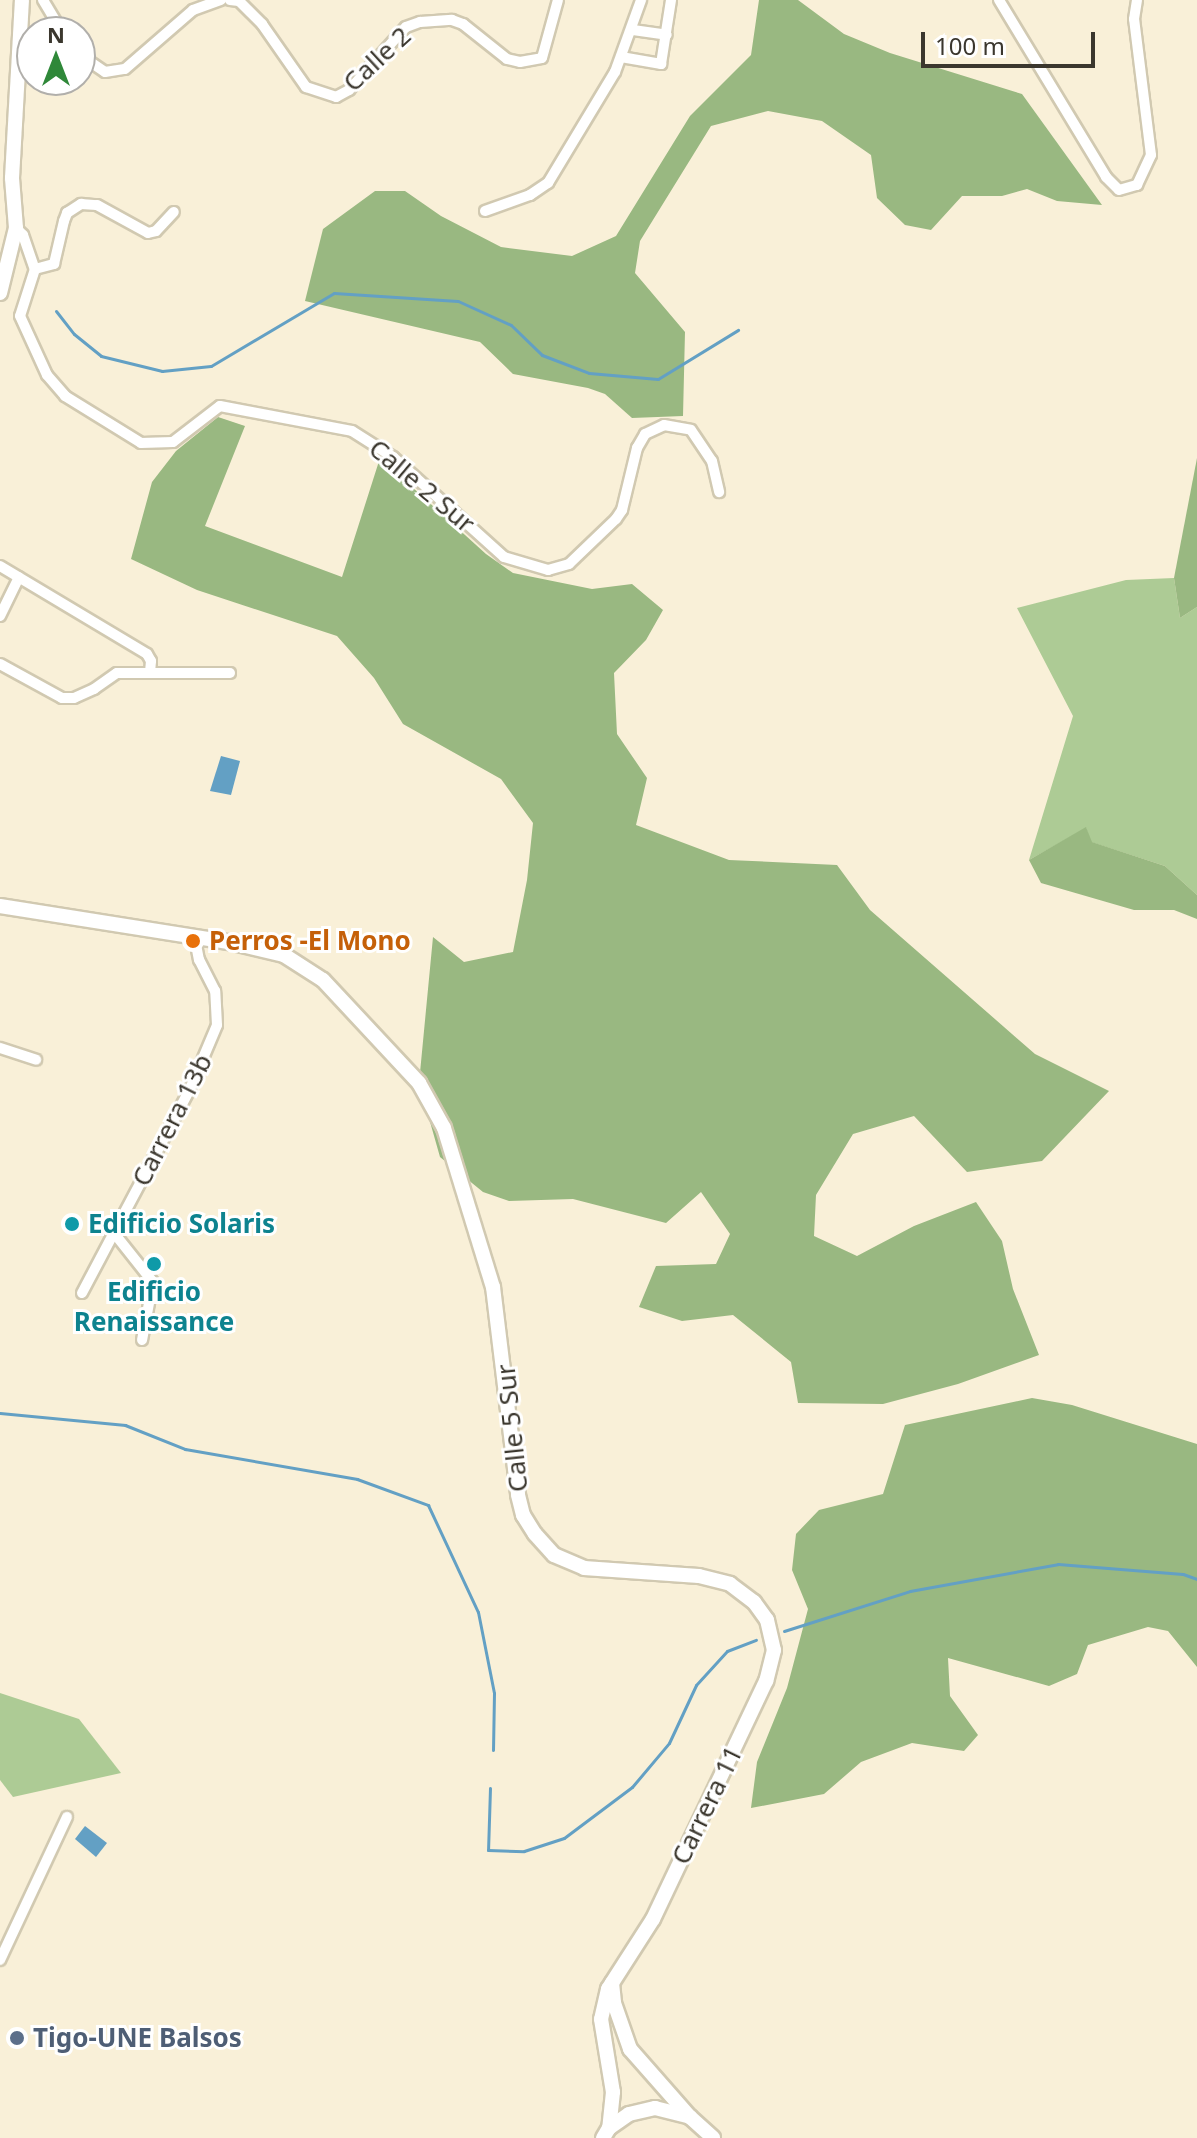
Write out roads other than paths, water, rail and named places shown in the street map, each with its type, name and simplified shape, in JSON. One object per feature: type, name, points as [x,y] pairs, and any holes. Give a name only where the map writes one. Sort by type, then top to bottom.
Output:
[{"type":"street","points":[[0,293],[16,228],[12,178],[22,0]]},
{"type":"street","points":[[96,66],[105,72],[125,69],[193,10],[221,0]]},
{"type":"street","name":"Calle 2","points":[[230,0],[239,1],[262,24],[306,87],[320,95],[336,97],[349,90],[406,27],[420,22],[452,20],[463,24],[507,59],[520,62],[542,58],[558,0]]},
{"type":"street","points":[[485,211],[530,195],[548,183],[621,57],[641,0]]},
{"type":"street","points":[[621,57],[661,64],[671,0]]},
{"type":"street","points":[[999,0],[1106,177],[1115,189],[1123,190],[1137,185],[1145,174],[1151,155],[1134,19],[1137,0]]},
{"type":"street","points":[[633,30],[667,35]]},
{"type":"street","points":[[16,228],[23,235],[35,269],[54,264],[67,213],[81,204],[97,205],[148,233],[156,231],[174,212]]},
{"type":"street","name":"Calle 2 Sur","points":[[35,269],[20,316],[47,375],[65,396],[141,443],[173,442],[220,406],[352,431],[393,457],[504,557],[548,570],[569,564],[616,519],[622,510],[637,448],[645,434],[664,425],[683,426],[691,430],[712,461],[719,492]]},
{"type":"street","points":[[0,566],[147,654],[151,661],[150,672]]},
{"type":"street","points":[[0,616],[19,577]]},
{"type":"street","points":[[0,664],[62,698],[84,694],[117,673],[230,673]]},
{"type":"street","name":"Calle 5 Sur","points":[[0,906],[233,943],[274,953],[312,970],[412,1075],[428,1095],[444,1128],[493,1287],[518,1495],[528,1524],[544,1546],[567,1563],[603,1572],[675,1574],[716,1579],[741,1591],[767,1620]]},
{"type":"street","name":"Carrera 13b","points":[[82,1293],[190,1089],[217,1025],[215,991],[199,960],[195,939]]},
{"type":"street","points":[[0,1048],[36,1060]]},
{"type":"street","points":[[114,1233],[153,1282],[142,1340]]},
{"type":"street","name":"Carrera 11","points":[[606,2133],[613,2092],[601,2019],[612,1983],[653,1919],[766,1681],[774,1650],[767,1620]]},
{"type":"street","points":[[0,1960],[67,1817]]},
{"type":"street","points":[[612,1983],[614,2003],[630,2049],[690,2117],[713,2138]]},
{"type":"street","points":[[606,2133],[629,2114],[646,2109],[667,2109],[690,2117]]},
{"type":"water","points":[[221,756],[240,761],[231,795],[210,791]]},
{"type":"water","points":[[85,1826],[107,1843],[96,1857],[75,1839]]},
{"type":"waterway","points":[[56,311],[74,334],[101,356],[162,371],[211,366],[334,293],[458,301],[511,325],[542,355],[589,373],[658,379],[738,330]]},
{"type":"waterway","points":[[0,1413],[125,1425],[185,1449],[357,1479],[428,1505],[478,1612],[494,1693],[493,1750]]},
{"type":"waterway","points":[[784,1631],[910,1591],[1058,1564],[1183,1574],[1197,1579]]},
{"type":"waterway","points":[[490,1788],[488,1850],[524,1851],[564,1838],[632,1787],[669,1743],[696,1685],[727,1651],[756,1640]]},
{"type":"place","name":"Perros -El Mono","points":[[193,941]]},
{"type":"place","name":"Edificio Solaris","points":[[72,1224]]},
{"type":"place","name":"Edificio Renaissance","points":[[154,1264]]},
{"type":"place","name":"Tigo-UNE Balsos","points":[[17,2038]]}]
